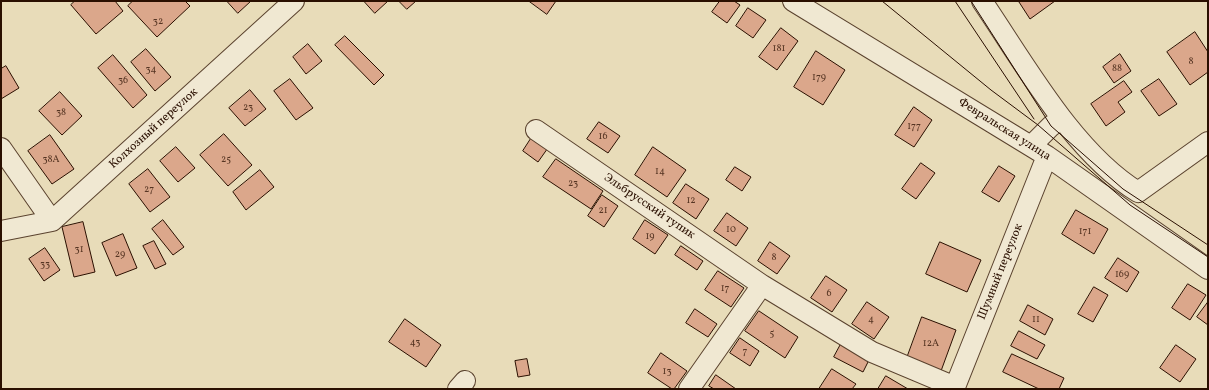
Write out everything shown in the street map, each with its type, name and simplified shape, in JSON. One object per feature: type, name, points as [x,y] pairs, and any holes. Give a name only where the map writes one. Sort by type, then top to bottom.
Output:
[{"type":"street","name":"Колхозный переулок","points":[[52,221],[294,1]]},
{"type":"street","name":"Февральская улица","points":[[793,1],[1039,151],[1208,269]]},
{"type":"street","points":[[982,1],[1062,120],[1085,147],[1121,182],[1138,192],[1208,142]]},
{"type":"street","points":[[1039,151],[1051,126],[1062,120]]},
{"type":"street","name":"Эльбрусский тупик","points":[[536,130],[762,285],[872,352],[955,387]]},
{"type":"street","points":[[1,148],[52,221],[1,231]]},
{"type":"street","name":"Шумный переулок","points":[[955,387],[1039,151]]},
{"type":"street","points":[[689,389],[762,285]]},
{"type":"building","points":[[75,1],[115,1],[123,11],[96,34],[71,5]]},
{"type":"building","points":[[133,1],[185,1],[190,6],[157,37],[128,6]]},
{"type":"building","points":[[227,1],[251,1],[238,13]]},
{"type":"building","points":[[364,1],[388,1],[375,13]]},
{"type":"building","points":[[399,1],[416,1],[407,9]]},
{"type":"building","points":[[529,1],[556,1],[547,14]]},
{"type":"building","points":[[720,1],[734,1],[740,5],[727,23],[712,12]]},
{"type":"building","points":[[1055,1],[1030,19],[1019,2]]},
{"type":"building","points":[[748,8],[766,20],[753,38],[736,26]]},
{"type":"building","points":[[781,28],[798,41],[777,70],[759,57]]},
{"type":"building","points":[[1195,32],[1208,52],[1208,72],[1190,85],[1167,52]]},
{"type":"building","points":[[345,36],[384,75],[374,85],[335,45]]},
{"type":"building","points":[[308,44],[322,61],[306,74],[293,57]]},
{"type":"building","points":[[146,49],[171,77],[155,91],[131,62]]},
{"type":"building","points":[[816,51],[845,70],[823,105],[794,87]]},
{"type":"building","points":[[1120,54],[1131,71],[1114,83],[1103,67]]},
{"type":"building","points":[[113,55],[147,95],[133,108],[98,68]]},
{"type":"building","points":[[6,66],[19,88],[1,99],[1,69]]},
{"type":"building","points":[[290,79],[313,108],[296,120],[274,91]]},
{"type":"building","points":[[1159,79],[1177,104],[1159,116],[1141,91]]},
{"type":"building","points":[[1124,81],[1132,92],[1118,102],[1125,112],[1106,126],[1091,104]]},
{"type":"building","points":[[250,90],[266,109],[245,126],[229,108]]},
{"type":"building","points":[[60,92],[82,116],[62,135],[39,111]]},
{"type":"building","points":[[914,107],[932,120],[914,147],[895,135]]},
{"type":"building","points":[[599,122],[620,136],[608,153],[587,139]]},
{"type":"building","points":[[224,134],[252,165],[228,186],[200,155]]},
{"type":"building","points":[[534,134],[550,145],[538,162],[523,151]]},
{"type":"building","points":[[50,135],[74,169],[52,184],[28,151]]},
{"type":"building","points":[[176,147],[195,168],[178,182],[160,161]]},
{"type":"building","points":[[653,147],[686,170],[667,197],[635,175]]},
{"type":"building","points":[[556,159],[603,191],[591,209],[543,177]]},
{"type":"building","points":[[921,163],[935,173],[916,199],[902,189]]},
{"type":"building","points":[[999,166],[1015,176],[999,202],[982,192]]},
{"type":"building","points":[[735,167],[751,177],[742,191],[726,180]]},
{"type":"building","points":[[148,169],[170,197],[150,212],[129,184]]},
{"type":"building","points":[[260,170],[274,187],[246,210],[233,192]]},
{"type":"building","points":[[686,184],[709,199],[696,219],[673,203]]},
{"type":"building","points":[[602,195],[618,206],[604,227],[588,216]]},
{"type":"building","points":[[1076,210],[1108,229],[1094,254],[1062,234]]},
{"type":"building","points":[[727,213],[748,228],[736,246],[714,231]]},
{"type":"building","points":[[163,220],[184,247],[173,255],[152,229]]},
{"type":"building","points":[[645,220],[668,235],[655,254],[633,239]]},
{"type":"building","points":[[83,222],[95,272],[74,277],[62,227]]},
{"type":"building","points":[[123,234],[137,268],[116,276],[102,243]]},
{"type":"building","points":[[154,241],[166,264],[155,269],[143,246]]},
{"type":"building","points":[[770,242],[790,256],[777,274],[758,261]]},
{"type":"building","points":[[940,242],[981,260],[967,292],[926,274]]},
{"type":"building","points":[[681,246],[703,261],[697,270],[675,255]]},
{"type":"building","points":[[45,248],[60,270],[44,281],[29,259]]},
{"type":"building","points":[[1118,258],[1139,272],[1127,292],[1105,278]]},
{"type":"building","points":[[718,271],[744,288],[731,307],[705,290]]},
{"type":"building","points":[[826,276],[847,290],[832,312],[811,298]]},
{"type":"building","points":[[1188,284],[1206,295],[1190,320],[1172,308]]},
{"type":"building","points":[[1094,287],[1108,295],[1093,322],[1078,314]]},
{"type":"building","points":[[867,302],[889,317],[874,339],[852,324]]},
{"type":"building","points":[[1208,302],[1208,325],[1197,317]]},
{"type":"building","points":[[1028,305],[1053,319],[1045,335],[1020,321]]},
{"type":"building","points":[[695,309],[717,324],[708,337],[686,323]]},
{"type":"building","points":[[759,311],[798,337],[785,358],[745,331]]},
{"type":"building","points":[[922,317],[956,330],[941,371],[907,358]]},
{"type":"building","points":[[405,319],[441,345],[426,367],[389,342]]},
{"type":"building","points":[[1019,331],[1045,345],[1037,359],[1011,346]]},
{"type":"building","points":[[740,338],[759,351],[750,366],[730,353]]},
{"type":"building","points":[[841,344],[870,358],[863,372],[834,357]]},
{"type":"building","points":[[1176,345],[1196,359],[1180,382],[1160,368]]},
{"type":"building","points":[[661,353],[687,371],[674,389],[648,373]]},
{"type":"building","points":[[1012,354],[1064,378],[1059,389],[1039,389],[1003,372]]},
{"type":"building","points":[[527,359],[530,375],[518,377],[515,361]]},
{"type":"building","points":[[832,369],[856,384],[852,389],[819,389]]},
{"type":"building","points":[[716,375],[736,389],[714,389],[709,386]]},
{"type":"building","points":[[886,376],[908,389],[878,389]]},
{"type":"tram line","points":[[882,1],[991,90],[1038,125],[1130,205],[1208,257]]},
{"type":"tram line","points":[[955,1],[1034,119]]},
{"type":"tram line","points":[[971,1],[1051,126],[1123,189],[1208,245]]}]
